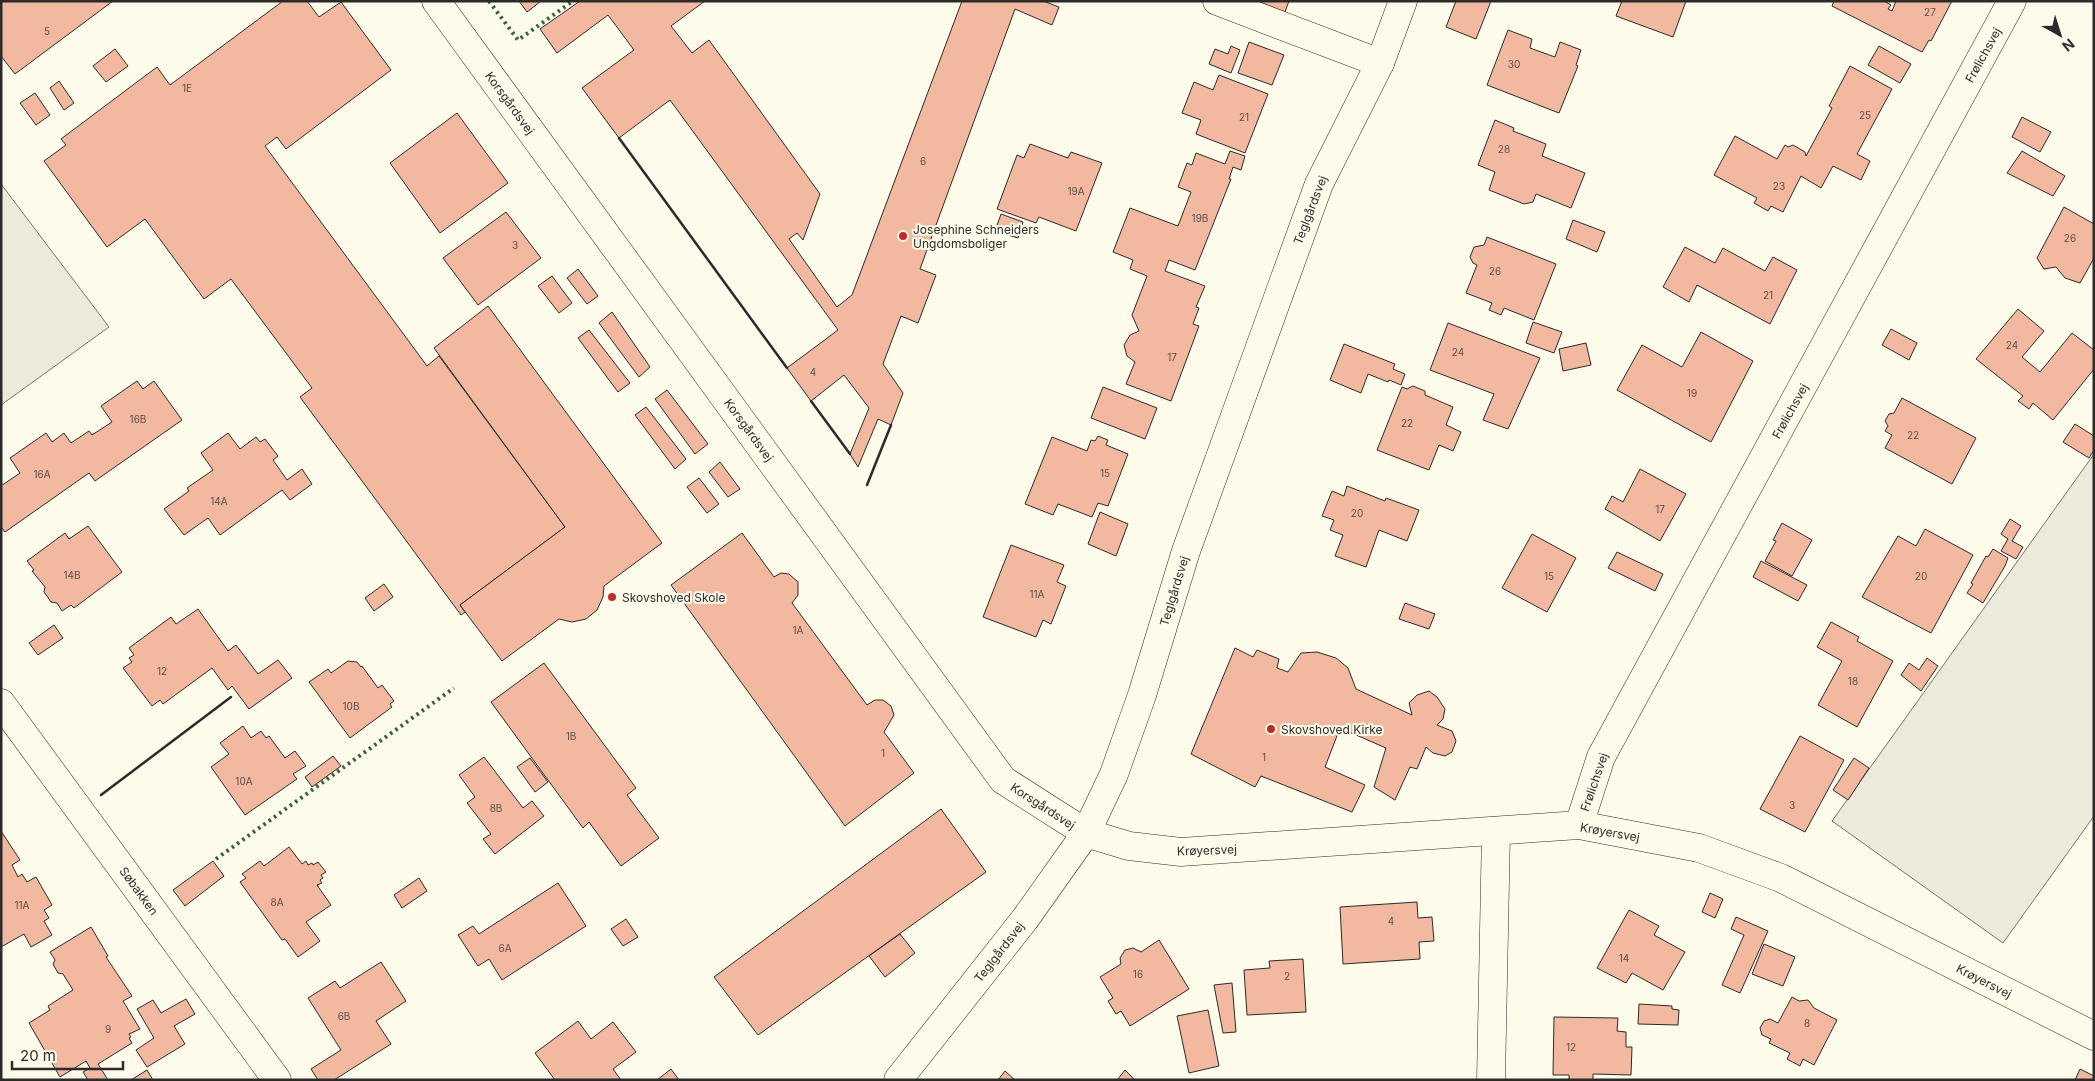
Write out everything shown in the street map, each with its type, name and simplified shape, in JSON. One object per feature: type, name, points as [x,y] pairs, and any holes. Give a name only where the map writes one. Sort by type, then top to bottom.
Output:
[{"type":"street","name":"Korsgårdsvej","points":[[436,1],[1003,780],[1086,833]]},
{"type":"street","points":[[1217,1],[1380,63]]},
{"type":"street","name":"Teglgårdsvej","points":[[898,1080],[1025,919],[1086,833],[1114,774],[1142,695],[1186,551],[1319,184],[1380,63],[1404,1]]},
{"type":"street","name":"Frølichsvej","points":[[1579,825],[1601,756],[2012,1]]},
{"type":"street","name":"Søbakken","points":[[1,703],[277,1080]]},
{"type":"street","name":"Krøyersvej","points":[[1086,833],[1129,846],[1181,852],[1579,825],[1699,848],[1780,878],[2094,1036]]},
{"type":"street","points":[[1491,1080],[1496,830]]},
{"type":"shaded area","points":[[1,184],[109,327],[1,405]]},
{"type":"shaded area","points":[[2094,454],[2094,816],[2003,943],[1832,821]]},
{"type":"building","points":[[1,1],[113,1],[15,74],[1,56]]},
{"type":"building","points":[[283,1],[307,1],[319,17],[341,2],[391,70],[286,149],[277,137],[265,146],[427,366],[439,356],[565,527],[460,605],[465,612],[461,615],[300,397],[312,388],[231,279],[204,299],[145,219],[107,247],[44,161],[66,145],[61,139],[157,67],[170,85]]},
{"type":"building","points":[[519,1],[541,1],[527,12]]},
{"type":"building","name":"Josephine Schneiders Ungdomsboliger","points":[[580,1],[705,1],[671,26],[692,53],[709,40],[820,194],[803,240],[797,233],[789,239],[837,307],[852,295],[962,1],[1043,1],[1059,7],[1052,25],[1015,9],[920,269],[936,275],[918,323],[901,316],[883,364],[903,393],[891,425],[878,419],[858,467],[850,454],[869,408],[844,375],[811,401],[787,368],[838,330],[670,100],[619,138],[582,88],[634,50],[608,15],[557,53],[540,29]]},
{"type":"building","points":[[1257,1],[1289,1],[1285,12]]},
{"type":"building","points":[[1456,1],[1491,1],[1476,39],[1446,27]]},
{"type":"building","points":[[1622,1],[1686,1],[1673,37],[1616,16]]},
{"type":"building","points":[[1834,1],[1884,1],[1891,5],[1888,9],[1892,11],[1896,1],[1952,1],[1931,41],[1929,40],[1922,52],[1832,6]]},
{"type":"building","points":[[1508,30],[1532,39],[1530,48],[1555,57],[1560,42],[1581,50],[1576,65],[1578,66],[1559,113],[1487,85]]},
{"type":"building","points":[[1249,42],[1284,55],[1272,85],[1238,73]]},
{"type":"building","points":[[1231,46],[1240,50],[1231,73],[1209,64],[1215,49],[1228,54]]},
{"type":"building","points":[[1879,46],[1911,64],[1900,83],[1868,65]]},
{"type":"building","points":[[115,49],[128,66],[106,82],[93,66]]},
{"type":"building","points":[[1850,66],[1892,89],[1857,154],[1870,161],[1861,180],[1833,166],[1821,188],[1801,176],[1783,212],[1771,206],[1768,211],[1754,203],[1757,198],[1714,175],[1735,136],[1777,159],[1785,145],[1788,147],[1793,145],[1805,152],[1806,156],[1832,108],[1829,106]]},
{"type":"building","points":[[1219,75],[1268,94],[1245,153],[1196,134],[1201,120],[1182,113],[1194,82],[1213,90]]},
{"type":"building","points":[[59,81],[74,103],[64,110],[50,88]]},
{"type":"building","points":[[35,93],[50,115],[36,125],[20,103]]},
{"type":"building","points":[[457,113],[508,183],[440,233],[390,163]]},
{"type":"building","points":[[2022,117],[2051,132],[2040,152],[2012,137]]},
{"type":"building","points":[[1495,120],[1514,128],[1513,131],[1546,144],[1542,156],[1585,173],[1571,208],[1536,194],[1533,202],[1524,204],[1489,190],[1495,172],[1478,165]]},
{"type":"building","points":[[1030,144],[1068,158],[1071,152],[1102,163],[1076,231],[1039,217],[1036,223],[997,209],[1017,155],[1024,158]]},
{"type":"building","points":[[1230,151],[1245,156],[1241,170],[1233,167],[1229,179],[1231,179],[1195,270],[1169,260],[1165,271],[1205,286],[1196,307],[1199,308],[1193,324],[1199,326],[1171,401],[1126,384],[1135,362],[1127,356],[1124,345],[1130,335],[1139,331],[1132,315],[1147,276],[1130,269],[1133,260],[1113,252],[1130,208],[1178,226],[1191,192],[1178,187],[1187,163],[1192,165],[1196,153],[1225,164]]},
{"type":"building","points":[[2022,151],[2065,176],[2053,196],[2007,173]]},
{"type":"building","points":[[2064,207],[2094,224],[2094,258],[2080,283],[2065,278],[2056,267],[2044,269],[2037,258]]},
{"type":"building","points":[[506,212],[541,258],[478,305],[443,258]]},
{"type":"building","points":[[1001,214],[1023,222],[1018,238],[995,231]]},
{"type":"building","points":[[1573,220],[1605,232],[1597,252],[1566,239]]},
{"type":"building","points":[[1487,237],[1556,264],[1534,320],[1504,308],[1501,315],[1489,310],[1492,303],[1466,293],[1477,265],[1473,263],[1470,257],[1474,247],[1484,245]]},
{"type":"building","points":[[1685,247],[1715,263],[1723,248],[1765,271],[1773,257],[1797,270],[1770,324],[1697,285],[1689,302],[1663,287]]},
{"type":"building","points":[[578,269],[598,296],[587,304],[567,278]]},
{"type":"building","points":[[552,276],[572,303],[559,313],[538,286]]},
{"type":"building","points":[[488,306],[662,543],[604,586],[603,597],[597,610],[586,619],[572,622],[559,619],[502,661],[460,605],[565,527],[434,348]]},
{"type":"building","points":[[2018,309],[2044,331],[2022,357],[2040,372],[2072,333],[2094,350],[2094,369],[2053,420],[2033,403],[2029,409],[2018,401],[2023,396],[1976,359]]},
{"type":"building","points":[[612,312],[650,367],[639,377],[599,323]]},
{"type":"building","points":[[1533,322],[1562,332],[1554,353],[1526,343]]},
{"type":"building","points":[[1448,323],[1540,358],[1508,429],[1483,420],[1494,394],[1430,370]]},
{"type":"building","points":[[1891,329],[1917,343],[1909,360],[1882,345]]},
{"type":"building","points":[[589,330],[630,383],[618,392],[578,338]]},
{"type":"building","points":[[1701,332],[1753,361],[1711,442],[1617,390],[1642,345],[1682,367]]},
{"type":"building","points":[[1586,343],[1591,365],[1563,371],[1559,349]]},
{"type":"building","points":[[1344,344],[1395,364],[1393,369],[1405,374],[1401,385],[1368,374],[1361,393],[1330,380]]},
{"type":"building","points":[[137,381],[143,389],[154,381],[182,420],[95,481],[89,473],[5,532],[1,527],[1,486],[20,473],[10,458],[46,433],[52,442],[64,433],[71,443],[89,431],[92,435],[112,422],[101,406]]},
{"type":"building","points":[[1413,386],[1425,391],[1425,395],[1453,407],[1446,425],[1461,432],[1453,451],[1439,445],[1429,470],[1377,450],[1402,387],[1407,389]]},
{"type":"building","points":[[1103,387],[1157,408],[1145,439],[1091,418]]},
{"type":"building","points":[[667,390],[708,444],[695,454],[655,399]]},
{"type":"building","points":[[1902,398],[1976,438],[1952,484],[1885,448],[1892,435],[1885,431],[1888,426],[1885,421],[1889,414],[1894,413]]},
{"type":"building","points":[[646,407],[686,459],[675,469],[635,415]]},
{"type":"building","points":[[2075,424],[2094,436],[2094,450],[2089,458],[2063,442]]},
{"type":"building","points":[[228,433],[240,449],[256,437],[260,442],[265,439],[278,456],[273,460],[287,480],[302,469],[312,484],[290,500],[282,490],[220,535],[208,518],[184,535],[164,509],[189,491],[187,488],[213,470],[201,453]]},
{"type":"building","points":[[1098,436],[1108,440],[1106,445],[1128,454],[1108,506],[1098,503],[1092,517],[1058,504],[1053,515],[1025,504],[1052,437],[1087,451],[1091,440],[1095,441]]},
{"type":"building","points":[[720,462],[740,489],[728,497],[709,472]]},
{"type":"building","points":[[1640,469],[1686,494],[1660,541],[1605,509],[1612,496],[1623,502]]},
{"type":"building","points":[[699,478],[719,504],[707,513],[687,487]]},
{"type":"building","points":[[1347,486],[1385,501],[1386,498],[1419,510],[1407,541],[1379,530],[1366,567],[1335,556],[1343,535],[1330,530],[1334,520],[1322,516],[1332,491],[1344,496]]},
{"type":"building","points":[[1100,512],[1128,524],[1116,556],[1088,544]]},
{"type":"building","points":[[2010,519],[2021,526],[2012,541],[2023,547],[2016,559],[2001,551],[2008,539],[2001,534]]},
{"type":"building","points":[[1782,523],[1812,540],[1792,576],[1765,561],[1776,541],[1773,540]]},
{"type":"building","points":[[88,526],[122,572],[74,608],[71,605],[62,611],[57,603],[51,602],[44,592],[45,587],[32,571],[34,570],[27,561],[65,533],[69,539]]},
{"type":"building","points":[[1925,529],[1973,555],[1931,633],[1862,597],[1898,536],[1916,546]]},
{"type":"building","points":[[742,533],[774,577],[781,573],[789,574],[798,582],[798,595],[792,603],[867,705],[875,700],[883,700],[891,706],[894,715],[884,732],[914,773],[845,826],[671,585]]},
{"type":"building","points":[[1532,534],[1576,558],[1547,612],[1502,588]]},
{"type":"building","points":[[1011,545],[1064,565],[1057,582],[1066,586],[1051,624],[1043,620],[1036,637],[983,617]]},
{"type":"building","points":[[1993,549],[2008,558],[1983,603],[1967,593],[1986,556],[1988,557]]},
{"type":"building","points":[[1617,552],[1663,574],[1655,591],[1608,568]]},
{"type":"building","points":[[1761,561],[1807,585],[1798,601],[1753,577]]},
{"type":"building","points":[[384,584],[393,597],[374,611],[365,598]]},
{"type":"building","points":[[1405,603],[1435,614],[1429,629],[1399,619]]},
{"type":"building","points":[[198,609],[228,651],[236,645],[258,674],[278,660],[292,678],[249,709],[232,686],[228,690],[212,668],[163,704],[160,700],[152,706],[123,668],[132,662],[129,658],[134,655],[129,648],[171,617],[176,624]]},
{"type":"building","points":[[1831,622],[1859,637],[1857,641],[1893,661],[1857,727],[1818,705],[1842,661],[1817,647]]},
{"type":"building","points":[[54,625],[63,638],[38,655],[29,643]]},
{"type":"building","name":"Skovshoved Kirke","points":[[1235,648],[1253,657],[1257,650],[1279,659],[1277,668],[1288,672],[1301,653],[1317,652],[1336,658],[1348,668],[1356,689],[1412,715],[1409,703],[1417,695],[1429,691],[1437,697],[1445,709],[1443,719],[1437,725],[1452,731],[1456,741],[1452,752],[1445,756],[1433,753],[1426,747],[1417,769],[1410,767],[1395,800],[1374,787],[1386,748],[1340,728],[1325,767],[1365,785],[1352,812],[1261,776],[1255,787],[1191,754]]},
{"type":"building","points":[[1927,658],[1938,666],[1921,691],[1901,675],[1909,663],[1919,670]]},
{"type":"building","points":[[348,661],[357,662],[362,666],[378,688],[382,685],[394,701],[390,704],[392,707],[350,738],[309,682],[328,669],[331,673]]},
{"type":"building","points":[[544,663],[636,788],[627,795],[659,838],[621,866],[589,822],[583,828],[491,702]]},
{"type":"building","points":[[243,726],[251,738],[261,731],[266,738],[269,736],[285,758],[295,751],[306,766],[293,774],[297,779],[245,815],[211,767],[229,754],[220,743]]},
{"type":"building","points":[[1800,736],[1844,760],[1805,832],[1760,809]]},
{"type":"building","points":[[333,756],[341,766],[312,787],[305,777]]},
{"type":"building","points":[[484,757],[523,808],[532,801],[544,816],[495,854],[483,839],[491,834],[467,803],[475,797],[459,775]]},
{"type":"building","points":[[530,758],[548,782],[535,792],[517,767]]},
{"type":"building","points":[[1854,758],[1869,768],[1848,800],[1833,790]]},
{"type":"building","points":[[941,809],[986,872],[758,1035],[714,977]]},
{"type":"building","points":[[1,831],[20,860],[12,865],[18,877],[22,874],[27,882],[36,877],[52,905],[44,910],[49,918],[44,921],[52,935],[31,947],[24,934],[1,947]]},
{"type":"building","points":[[289,847],[302,864],[306,861],[308,865],[318,862],[326,872],[321,875],[323,878],[320,880],[322,883],[317,885],[331,905],[306,922],[320,941],[298,957],[285,939],[282,940],[240,882],[246,878],[242,874],[260,861],[264,866]]},
{"type":"building","points":[[213,861],[224,876],[185,906],[173,890]]},
{"type":"building","points":[[419,878],[427,891],[402,908],[394,895]]},
{"type":"building","points":[[558,883],[586,926],[502,980],[489,959],[478,966],[458,935],[473,926],[479,934]]},
{"type":"building","points":[[1710,893],[1723,899],[1715,918],[1702,912]]},
{"type":"building","points":[[1417,902],[1418,918],[1432,917],[1434,941],[1419,942],[1420,959],[1343,964],[1340,907]]},
{"type":"building","points":[[1629,910],[1659,926],[1654,935],[1685,952],[1663,990],[1632,973],[1626,983],[1597,968]]},
{"type":"building","points":[[1736,917],[1768,931],[1740,993],[1722,985],[1744,935],[1731,929]]},
{"type":"building","points":[[626,919],[638,937],[623,946],[611,929]]},
{"type":"building","points":[[91,927],[108,956],[106,957],[132,996],[123,1001],[140,1029],[129,1034],[132,1043],[98,1064],[108,1080],[88,1080],[83,1072],[90,1068],[86,1061],[60,1077],[29,1023],[50,1010],[48,1006],[73,990],[63,974],[58,973],[53,964],[55,960],[50,952]]},
{"type":"building","points":[[900,934],[915,953],[885,977],[869,956]]},
{"type":"building","points":[[1159,940],[1189,989],[1130,1026],[1121,1011],[1116,1014],[1108,1001],[1113,998],[1100,977],[1121,964],[1120,958],[1125,950],[1133,948],[1141,952]]},
{"type":"building","points":[[1764,944],[1795,957],[1783,986],[1752,974]]},
{"type":"building","points":[[1303,959],[1306,1012],[1247,1015],[1244,970],[1270,968],[1269,961]]},
{"type":"building","points":[[381,962],[406,1001],[376,1021],[391,1044],[334,1080],[318,1080],[311,1069],[341,1050],[308,998],[335,981],[340,988]]},
{"type":"building","points":[[1232,983],[1236,1032],[1223,1033],[1214,985]]},
{"type":"building","points":[[1792,997],[1799,1001],[1808,1000],[1814,1008],[1837,1020],[1814,1065],[1803,1059],[1800,1066],[1787,1059],[1790,1053],[1769,1043],[1771,1039],[1762,1035],[1760,1028],[1764,1021],[1770,1019],[1778,1023]]},
{"type":"building","points":[[186,999],[195,1014],[174,1026],[185,1044],[147,1067],[136,1050],[154,1038],[137,1009],[153,1000],[161,1013]]},
{"type":"building","points":[[1639,1004],[1672,1006],[1672,1009],[1679,1010],[1678,1025],[1638,1024]]},
{"type":"building","points":[[1208,1010],[1219,1066],[1189,1073],[1177,1016]]},
{"type":"building","points":[[1554,1017],[1618,1018],[1617,1031],[1626,1032],[1626,1047],[1632,1047],[1631,1075],[1593,1074],[1593,1080],[1569,1080],[1569,1075],[1553,1075]]},
{"type":"building","points":[[578,1021],[591,1039],[613,1022],[636,1052],[613,1069],[621,1080],[555,1080],[535,1053]]},
{"type":"building","points":[[671,1069],[679,1080],[657,1080]]},
{"type":"building","points":[[2080,1069],[2094,1076],[2094,1080],[2075,1080]]},
{"type":"building","points":[[147,1070],[153,1080],[131,1080]]},
{"type":"building","points":[[1125,1070],[1135,1080],[1117,1080]]},
{"type":"building","points":[[1005,1071],[1015,1080],[998,1080]]},
{"type":"hedge","points":[[489,1],[518,40],[573,1]]},
{"type":"hedge","points":[[216,859],[454,688]]},
{"type":"wall","points":[[619,138],[787,368]]},
{"type":"wall","points":[[811,401],[850,454]]},
{"type":"wall","points":[[867,485],[891,425]]},
{"type":"wall","points":[[101,795],[231,697]]},
{"type":"place","name":"Josephine Schneiders Ungdomsboliger","points":[[903,236]]},
{"type":"place","name":"Skovshoved Skole","points":[[612,597]]},
{"type":"place","name":"Skovshoved Kirke","points":[[1271,729]]}]
